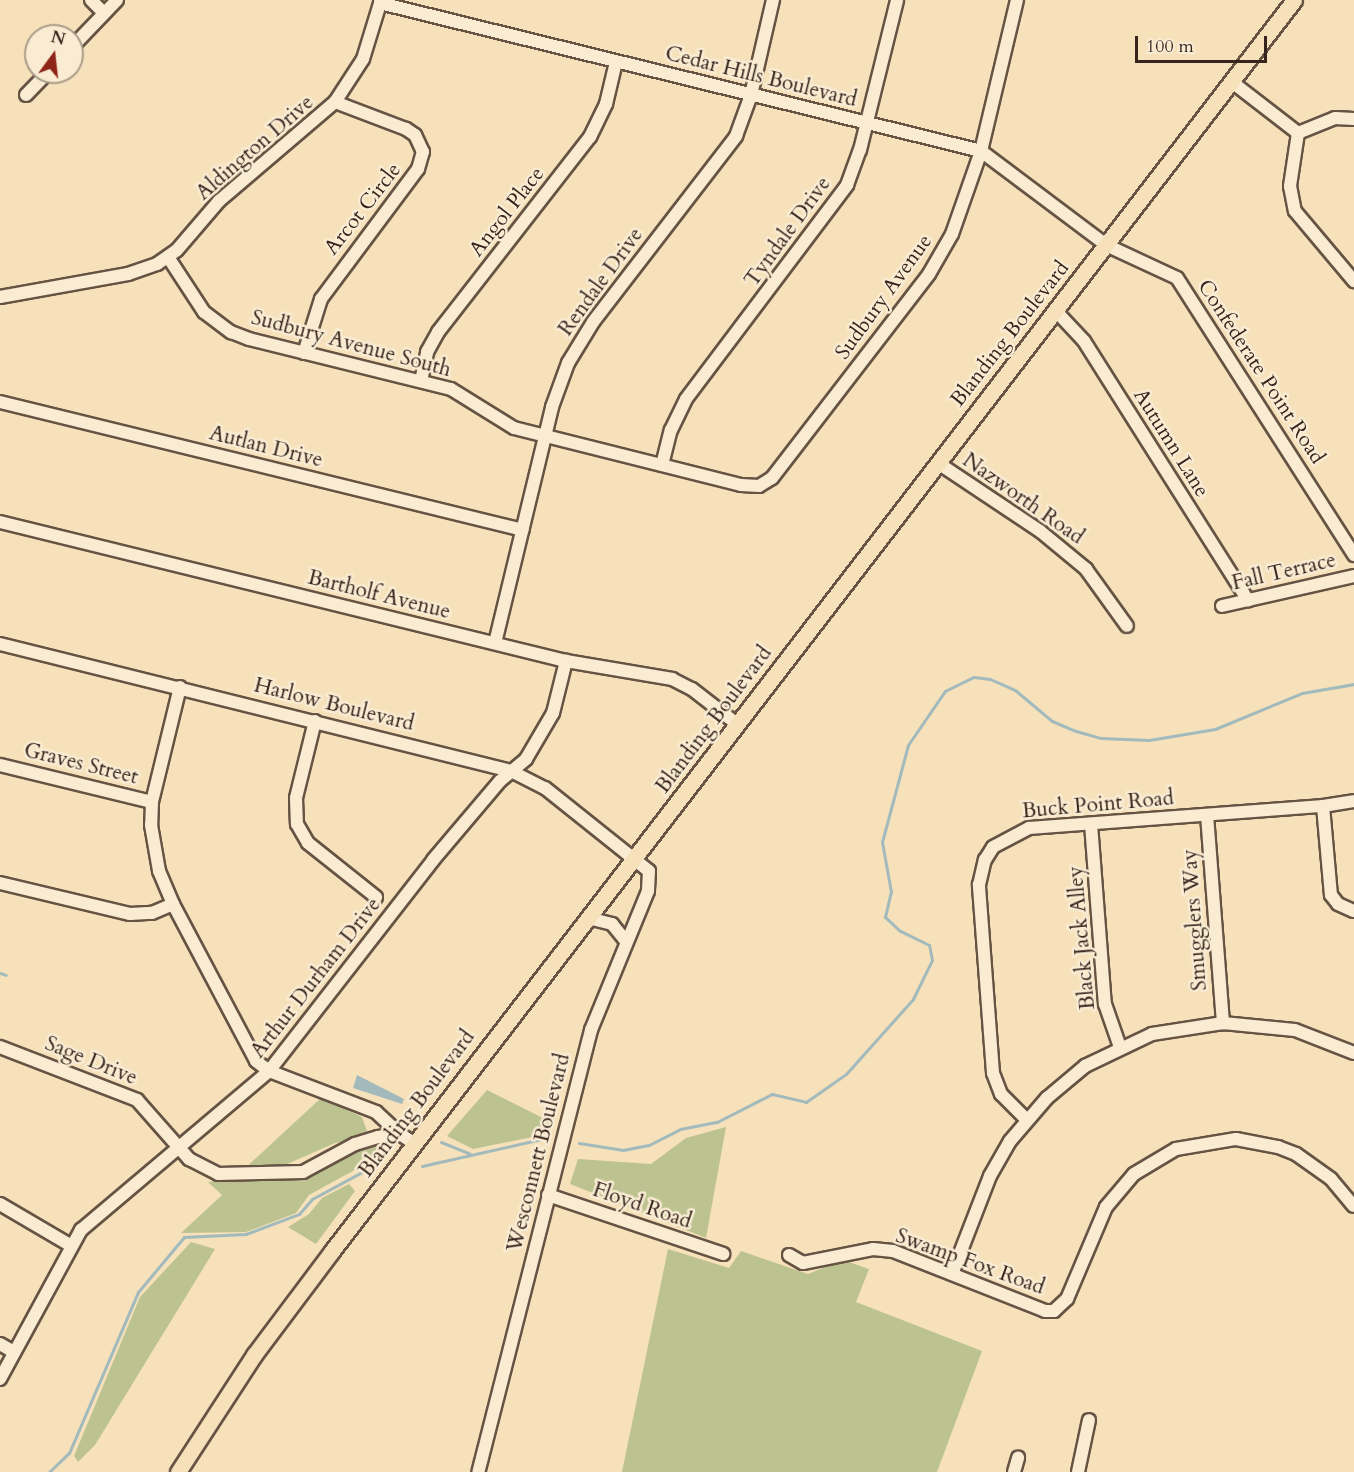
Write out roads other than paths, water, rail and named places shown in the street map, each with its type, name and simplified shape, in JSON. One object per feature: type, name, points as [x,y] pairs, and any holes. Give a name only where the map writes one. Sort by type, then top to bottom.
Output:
[{"type":"main road","name":"Blanding Boulevard","points":[[178,1472],[254,1355],[1294,0]]},
{"type":"street","points":[[91,0],[104,13]]},
{"type":"street","points":[[84,34],[117,0]]},
{"type":"street","name":"Rendale Drive","points":[[495,643],[545,436],[560,385],[581,340],[730,145],[751,95],[773,0]]},
{"type":"street","name":"Tyndale Drive","points":[[662,465],[674,423],[686,399],[837,203],[855,167],[897,0]]},
{"type":"street","name":"Sudbury Avenue","points":[[759,486],[772,478],[928,274],[962,214],[981,151],[1017,0]]},
{"type":"street","name":"Cedar Hills Boulevard","points":[[381,2],[981,151],[1106,245]]},
{"type":"street","name":"Aldington Drive","points":[[0,297],[128,274],[168,257],[191,238],[219,201],[335,102],[363,59],[381,2]]},
{"type":"street","name":"Angol Place","points":[[421,381],[427,352],[438,332],[590,137],[606,104],[616,62]]},
{"type":"street","points":[[1232,82],[1298,133]]},
{"type":"street","points":[[26,94],[36,84]]},
{"type":"street","name":"Arcot Circle","points":[[304,353],[321,299],[418,169],[423,152],[415,135],[406,129],[335,102]]},
{"type":"street","points":[[1298,133],[1335,118],[1354,119]]},
{"type":"street","points":[[1298,133],[1290,186],[1295,211],[1354,281]]},
{"type":"street","name":"Confederate Point Road","points":[[1106,245],[1172,275],[1190,294],[1354,555]]},
{"type":"street","name":"Sudbury Avenue South","points":[[168,257],[196,301],[216,322],[249,339],[452,389],[501,423],[545,436],[759,486]]},
{"type":"street","name":"Autumn Lane","points":[[1055,310],[1084,341],[1248,600]]},
{"type":"street","name":"Autlan Drive","points":[[0,402],[523,530]]},
{"type":"street","name":"Nazworth Road","points":[[938,463],[1040,531],[1086,569],[1127,626]]},
{"type":"street","name":"Bartholf Avenue","points":[[0,522],[566,661],[672,679],[692,689],[737,724]]},
{"type":"street","name":"Fall Terrace","points":[[1222,606],[1354,576]]},
{"type":"street","name":"Harlow Boulevard","points":[[0,644],[511,771],[545,788],[635,857]]},
{"type":"street","name":"Arthur Durham Drive","points":[[0,1379],[70,1245],[94,1215],[269,1071],[433,860],[511,771],[526,759],[547,726],[566,661]]},
{"type":"street","points":[[180,687],[153,802],[153,849],[173,904],[249,1052],[269,1071],[376,1112],[415,1144]]},
{"type":"street","points":[[315,721],[296,798],[297,824],[308,843],[376,897]]},
{"type":"street","name":"Graves Street","points":[[0,765],[153,802]]},
{"type":"street","name":"Buck Point Road","points":[[1026,1119],[1008,1103],[993,1072],[981,872],[993,848],[1016,832],[1323,806],[1354,801]]},
{"type":"street","points":[[1323,806],[1331,895],[1338,904],[1354,910]]},
{"type":"street","name":"Smugglers Way","points":[[1207,815],[1223,1023]]},
{"type":"street","name":"Black Jack Alley","points":[[1091,824],[1104,996],[1120,1047]]},
{"type":"street","name":"Wesconnett Boulevard","points":[[478,1472],[591,1030],[625,940],[651,881],[649,871],[635,857]]},
{"type":"street","points":[[0,883],[130,914],[152,914],[173,904]]},
{"type":"street","points":[[588,918],[612,924],[625,940]]},
{"type":"street","points":[[952,1274],[990,1176],[1026,1119],[1064,1082],[1120,1047],[1175,1028],[1223,1023],[1295,1030],[1354,1053]]},
{"type":"street","name":"Sage Drive","points":[[0,1047],[136,1100],[200,1168],[219,1174],[289,1174],[316,1167],[354,1144],[400,1134]]},
{"type":"street","name":"Swamp Fox Road","points":[[789,1255],[803,1263],[873,1249],[893,1251],[1044,1311],[1054,1311],[1067,1299],[1097,1225],[1120,1189],[1154,1160],[1196,1143],[1254,1141],[1296,1154],[1331,1179],[1354,1206]]},
{"type":"street","name":"Floyd Road","points":[[548,1195],[723,1254]]},
{"type":"street","points":[[0,1204],[70,1245]]},
{"type":"street","points":[[0,1344],[14,1352]]},
{"type":"street","points":[[1078,1472],[1089,1420]]},
{"type":"street","points":[[1014,1472],[1018,1458]]},
{"type":"water","points":[[357,1075],[404,1099],[402,1104],[353,1088]]},
{"type":"waterway","points":[[579,1143],[623,1150],[649,1145],[680,1129],[717,1122],[772,1094],[806,1102],[846,1074],[913,999],[932,960],[929,945],[900,931],[885,917],[891,892],[882,842],[908,745],[945,691],[974,677],[990,679],[1015,690],[1052,721],[1076,731],[1101,738],[1149,740],[1215,729],[1302,693],[1354,684]]},
{"type":"waterway","points":[[0,973],[6,975]]},
{"type":"waterway","points":[[422,1166],[546,1138]]},
{"type":"waterway","points":[[441,1142],[470,1154]]},
{"type":"waterway","points":[[49,1472],[69,1453],[138,1292],[184,1237],[246,1234],[299,1214],[312,1199],[377,1164]]}]
